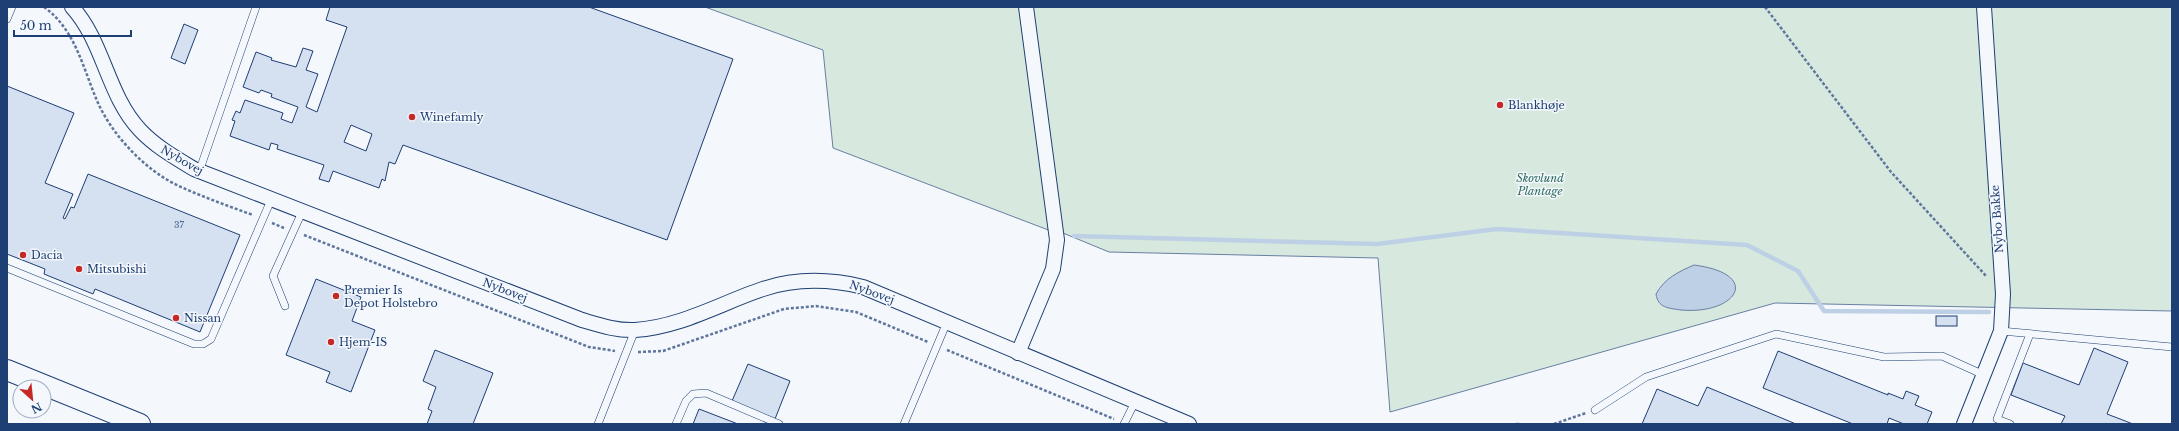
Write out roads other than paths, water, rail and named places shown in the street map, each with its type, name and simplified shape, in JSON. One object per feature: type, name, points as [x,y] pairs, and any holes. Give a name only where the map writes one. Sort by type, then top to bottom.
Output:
[{"type":"main road","points":[[7,370],[140,424]]},
{"type":"street","name":"Nybovej","points":[[72,7],[90,33],[119,98],[139,129],[159,148],[199,172],[582,320],[610,328],[635,330],[664,325],[696,316],[763,289],[782,284],[806,281],[841,282],[863,287],[1189,424]]},
{"type":"street","points":[[1018,353],[1053,268],[1057,240],[1026,7]]},
{"type":"street","name":"Nybo Bakke","points":[[1964,424],[2001,331],[2003,294],[1984,7]]},
{"type":"lane","points":[[7,19],[12,7]]},
{"type":"lane","points":[[199,172],[256,7]]},
{"type":"lane","points":[[7,268],[194,344],[203,344],[212,339],[271,200]]},
{"type":"lane","points":[[285,306],[273,276],[292,231],[302,212]]},
{"type":"lane","points":[[904,424],[936,345],[947,322]]},
{"type":"lane","points":[[598,424],[625,352],[635,330]]},
{"type":"lane","points":[[2001,331],[2172,347]]},
{"type":"lane","points":[[1595,410],[1646,377],[1776,334],[1884,357],[1942,356],[1984,375]]},
{"type":"lane","points":[[2010,424],[1997,419],[2030,334]]},
{"type":"lane","points":[[676,424],[686,401],[693,394],[706,393],[779,424]]},
{"type":"lane","points":[[1125,424],[1135,402]]},
{"type":"water","points":[[1694,265],[1716,270],[1729,277],[1735,285],[1734,293],[1728,300],[1716,306],[1700,310],[1681,310],[1668,308],[1661,305],[1656,294],[1663,284],[1672,276]]},
{"type":"waterway","points":[[1074,236],[1377,244],[1497,229],[1747,245],[1798,271],[1824,311],[1989,312]]},
{"type":"place","name":"Blankhøje","points":[[1500,105]]},
{"type":"place","name":"Winefamly","points":[[412,117]]},
{"type":"place","name":"Dacia","points":[[23,255]]},
{"type":"place","name":"Mitsubishi","points":[[79,269]]},
{"type":"place","name":"Premier Is Depot Holstebro","points":[[336,296]]},
{"type":"place","name":"Nissan","points":[[176,318]]},
{"type":"place","name":"Hjem-IS","points":[[331,342]]},
{"type":"park label","name":"Skovlund Plantage","points":[[1540,184]]}]
